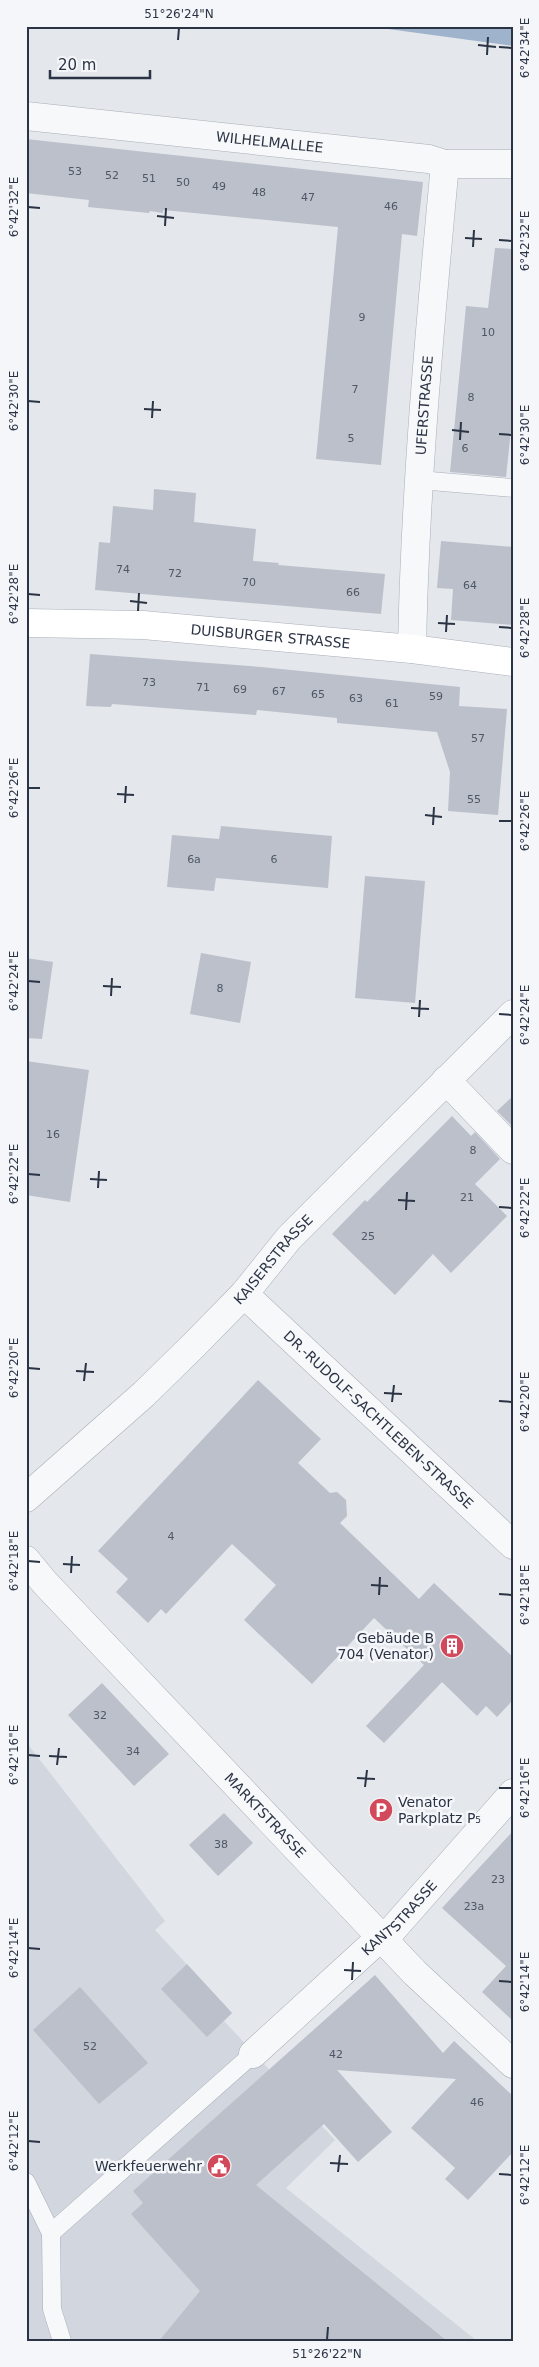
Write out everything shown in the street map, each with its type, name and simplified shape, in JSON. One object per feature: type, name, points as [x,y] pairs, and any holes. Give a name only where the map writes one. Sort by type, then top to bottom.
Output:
[{"type":"main road","name":"DUISBURGER STRASSE","points":[[26,623],[143,625],[412,649],[513,662]]},
{"type":"street","name":"WILHELMALLEE","points":[[26,116],[429,159],[445,164],[513,164]]},
{"type":"street","name":"UFERSTRASSE","points":[[412,649],[414,559],[419,480],[445,164]]},
{"type":"street","name":"KAISERSTRASSE","points":[[26,1498],[144,1394],[244,1294],[289,1238],[513,1014]]},
{"type":"street","points":[[446,1080],[513,1150]]},
{"type":"street","name":"DR.-RUDOLF-SACHTLEBEN-STRASSE","points":[[244,1294],[513,1545]]},
{"type":"street","name":"MARKTSTRASSE","points":[[26,1560],[45,1583],[382,1936],[415,1973],[513,2064]]},
{"type":"street","name":"KANTSTRASSE","points":[[253,2054],[382,1936],[393,1929],[513,1793]]},
{"type":"lane","points":[[419,480],[513,488]]},
{"type":"lane","points":[[51,2233],[253,2054]]},
{"type":"lane","points":[[26,2182],[51,2233],[52,2309],[62,2341]]},
{"type":"shaded area","points":[[26,1742],[165,1921],[155,1930],[232,2013],[224,2021],[335,2140],[286,2188],[477,2341],[26,2341]]},
{"type":"water","points":[[366,26],[513,26],[513,46]]},
{"type":"building","points":[[26,139],[423,182],[417,236],[402,234],[381,465],[316,459],[338,227],[163,210],[163,213],[150,211],[149,213],[88,207],[89,200],[26,193]]},
{"type":"building","points":[[495,248],[513,249],[513,411],[506,477],[450,472],[466,306],[488,308]]},
{"type":"building","points":[[154,489],[196,493],[194,522],[256,529],[253,561],[279,563],[278,565],[385,574],[381,614],[95,590],[99,542],[110,543],[113,506],[153,510]]},
{"type":"building","points":[[441,541],[513,547],[513,625],[451,620],[453,589],[437,588]]},
{"type":"building","points":[[90,654],[261,667],[460,687],[459,706],[507,709],[498,815],[448,811],[450,772],[437,732],[337,723],[337,718],[257,710],[256,715],[112,704],[111,707],[86,706]]},
{"type":"building","points":[[221,826],[332,836],[328,888],[216,878],[214,891],[167,887],[172,835],[219,839]]},
{"type":"building","points":[[365,876],[425,881],[415,1003],[355,998]]},
{"type":"building","points":[[201,953],[251,962],[240,1023],[190,1014]]},
{"type":"building","points":[[26,958],[53,962],[42,1039],[26,1038]]},
{"type":"building","points":[[26,1061],[89,1070],[70,1202],[26,1195]]},
{"type":"building","points":[[513,1096],[513,1127],[497,1111]]},
{"type":"building","points":[[452,1116],[471,1136],[475,1132],[500,1159],[475,1184],[507,1216],[451,1273],[433,1254],[395,1295],[332,1234],[365,1200],[367,1202]]},
{"type":"building","points":[[258,1380],[321,1439],[298,1463],[330,1493],[337,1492],[346,1500],[347,1516],[340,1523],[419,1599],[434,1583],[513,1657],[513,1700],[497,1717],[486,1706],[477,1716],[442,1682],[384,1743],[366,1726],[424,1665],[374,1618],[312,1684],[244,1620],[276,1585],[232,1544],[166,1614],[161,1609],[148,1623],[116,1592],[128,1579],[98,1551]]},
{"type":"building","points":[[102,1683],[169,1754],[134,1786],[68,1715]]},
{"type":"building","points":[[224,1813],[253,1843],[218,1876],[189,1845]]},
{"type":"building","points":[[513,1831],[513,2021],[482,1992],[506,1966],[442,1908]]},
{"type":"building","points":[[187,1964],[232,2013],[207,2037],[161,1989]]},
{"type":"building","points":[[375,1975],[443,2053],[454,2041],[513,2096],[513,2152],[468,2200],[445,2179],[455,2168],[411,2128],[456,2079],[337,2070],[392,2132],[358,2162],[324,2124],[256,2185],[447,2341],[159,2341],[200,2291],[131,2214],[143,2203],[133,2191]]},
{"type":"building","points":[[80,1987],[148,2063],[99,2104],[33,2030]]},
{"type":"place","name":"Gebäude B 704 (Venator)","points":[[452,1646]]},
{"type":"place","name":"Venator Parkplatz P₅","points":[[381,1810]]},
{"type":"place","name":"Werkfeuerwehr","points":[[219,2166]]}]
